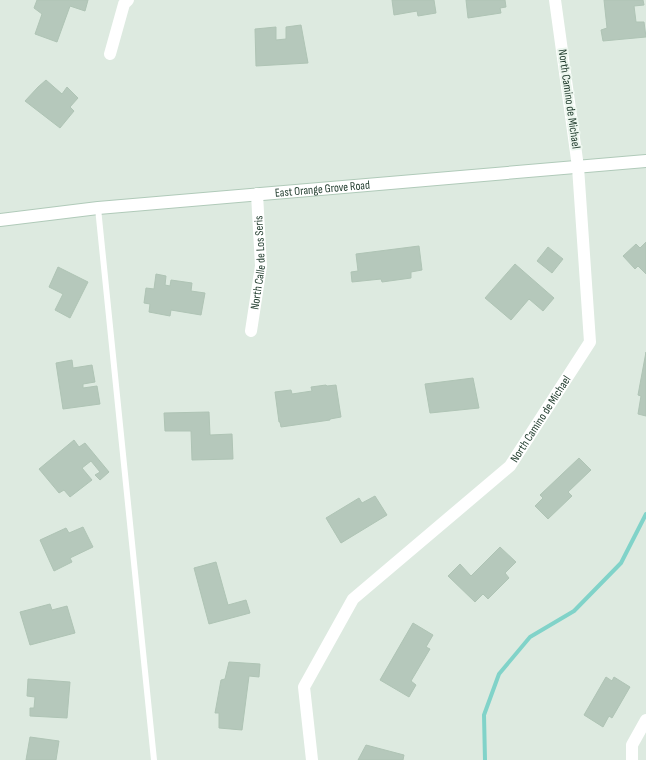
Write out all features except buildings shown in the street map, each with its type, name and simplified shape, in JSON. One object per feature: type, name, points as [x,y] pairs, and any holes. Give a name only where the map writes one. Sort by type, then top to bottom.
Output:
[{"type":"street","points":[[110,54],[124,4],[128,0]]},
{"type":"street","name":"North Camino de Michael","points":[[312,760],[304,687],[352,599],[510,466],[590,342],[578,167],[555,0]]},
{"type":"street","name":"East Orange Grove Road","points":[[0,220],[98,208],[646,161]]},
{"type":"street","name":"North Calle de Los Seris","points":[[251,331],[262,266],[257,194]]},
{"type":"street","points":[[632,760],[632,745],[646,720]]},
{"type":"lane","points":[[98,208],[154,760]]},
{"type":"waterway","points":[[485,760],[484,715],[499,674],[530,637],[574,611],[621,563],[646,514]]}]
